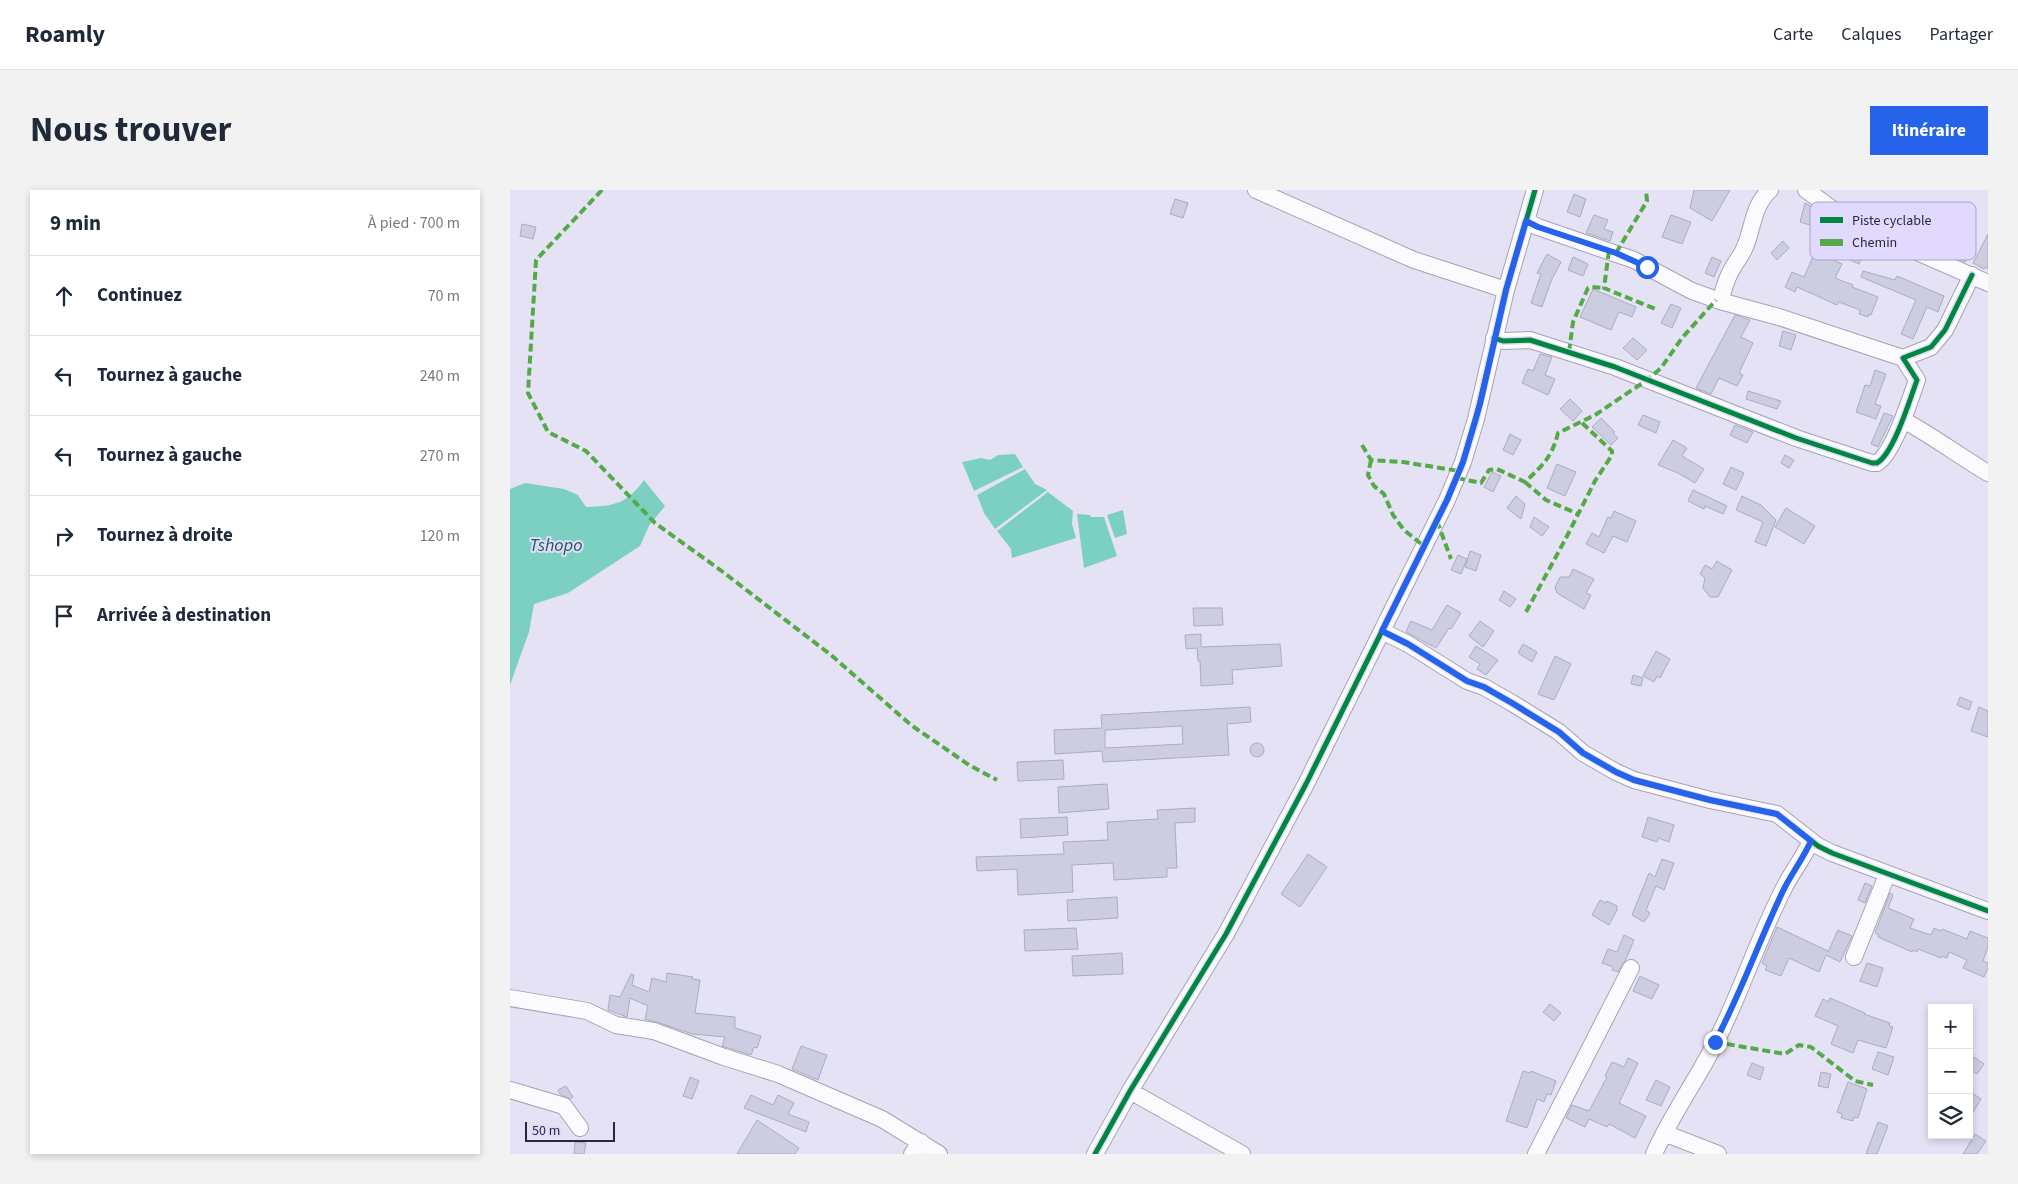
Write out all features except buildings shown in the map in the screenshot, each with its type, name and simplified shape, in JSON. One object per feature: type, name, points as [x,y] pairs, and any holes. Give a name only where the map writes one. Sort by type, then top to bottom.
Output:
[{"type":"street","points":[[1256,190],[1414,260],[1506,290]]},
{"type":"street","points":[[1095,1154],[1130,1091],[1226,934],[1306,784],[1447,500],[1463,462],[1478,410],[1506,290],[1535,190]]},
{"type":"street","points":[[1720,301],[1729,274],[1744,250],[1757,208],[1770,190]]},
{"type":"street","points":[[1806,190],[1823,202]]},
{"type":"street","points":[[1526,221],[1538,227],[1634,260],[1692,291],[1720,301],[1779,317],[1903,358],[1932,347],[1945,330],[1972,276]]},
{"type":"street","points":[[1935,260],[1988,283]]},
{"type":"street","points":[[1494,338],[1503,341],[1530,340],[1615,367],[1796,438],[1872,463],[1880,461],[1886,454],[1903,420],[1917,380],[1903,358]]},
{"type":"street","points":[[1903,420],[1952,449],[1964,460],[1988,473]]},
{"type":"street","points":[[1382,631],[1408,644],[1467,681],[1484,687],[1512,703],[1559,732],[1583,753],[1616,772],[1634,780],[1710,800],[1777,814],[1811,841],[1832,853],[1988,911]]},
{"type":"street","points":[[1654,1154],[1732,1010],[1784,889],[1803,860],[1811,841]]},
{"type":"street","points":[[1854,957],[1887,875]]},
{"type":"street","points":[[1536,1154],[1631,968]]},
{"type":"street","points":[[510,998],[587,1010],[616,1025],[654,1031],[778,1074],[828,1094],[882,1119],[917,1148],[940,1154]]},
{"type":"street","points":[[510,1090],[564,1106],[580,1128]]},
{"type":"street","points":[[1130,1091],[1242,1154]]},
{"type":"street","points":[[1664,1133],[1718,1154]]},
{"type":"water","points":[[1015,454],[1023,467],[974,491],[962,462],[981,458],[990,460],[998,455]]},
{"type":"water","points":[[1025,469],[1035,484],[1047,490],[995,529],[984,513],[977,495]]},
{"type":"water","name":"Tshopo","points":[[644,480],[665,506],[649,526],[640,546],[568,593],[534,604],[529,632],[510,685],[510,489],[525,483],[564,489],[578,495],[586,507],[596,507],[626,499]]},
{"type":"water","points":[[1048,492],[1073,511],[1072,524],[1076,538],[1012,558],[1011,549],[997,531]]},
{"type":"water","points":[[1123,510],[1127,534],[1115,538],[1107,515]]},
{"type":"water","points":[[1077,514],[1104,517],[1117,556],[1084,568]]},
{"type":"marked path","points":[[602,190],[536,260],[528,393],[548,432],[586,451],[655,523],[723,572],[831,655],[911,725],[969,765],[997,780]]},
{"type":"marked path","points":[[1616,253],[1647,201],[1646,190]]},
{"type":"marked path","points":[[1609,251],[1604,288],[1658,310]]},
{"type":"marked path","points":[[1569,352],[1573,322],[1588,288],[1604,288]]},
{"type":"marked path","points":[[1457,478],[1481,483],[1489,470],[1497,469],[1525,482],[1546,460],[1553,448],[1558,433],[1595,415],[1647,380],[1661,368],[1682,338],[1716,300]]},
{"type":"marked path","points":[[1526,612],[1595,481],[1612,455],[1612,451],[1581,422]]},
{"type":"marked path","points":[[1362,445],[1371,460],[1403,462],[1459,471]]},
{"type":"marked path","points":[[1371,460],[1368,475],[1374,486],[1384,494],[1393,515],[1404,530],[1424,546]]},
{"type":"marked path","points":[[1525,482],[1546,500],[1578,514]]},
{"type":"marked path","points":[[1437,521],[1451,559]]},
{"type":"marked path","points":[[1715,1042],[1785,1054],[1799,1045],[1811,1047],[1855,1081],[1873,1085]]},
{"type":"cycle path","points":[[1095,1154],[1130,1091],[1226,934],[1306,784],[1447,500],[1463,462],[1476,419],[1506,290],[1535,190]]},
{"type":"cycle path","points":[[1494,338],[1503,341],[1530,340],[1615,367],[1796,438],[1877,463],[1883,457],[1895,437],[1917,380],[1903,358],[1931,347],[1945,330],[1972,275]]},
{"type":"cycle path","points":[[1382,631],[1408,644],[1467,681],[1484,687],[1512,703],[1559,732],[1583,753],[1616,772],[1634,780],[1710,800],[1777,814],[1818,846],[1832,853],[1988,911]]},
{"type":"route","points":[[1647,267],[1616,253],[1538,227],[1526,221],[1506,290],[1480,404],[1463,462],[1447,500],[1382,631],[1408,644],[1467,681],[1484,687],[1512,703],[1559,732],[1583,753],[1616,772],[1634,780],[1710,800],[1777,814],[1811,841],[1803,860],[1784,889],[1732,1010],[1715,1042]]}]
